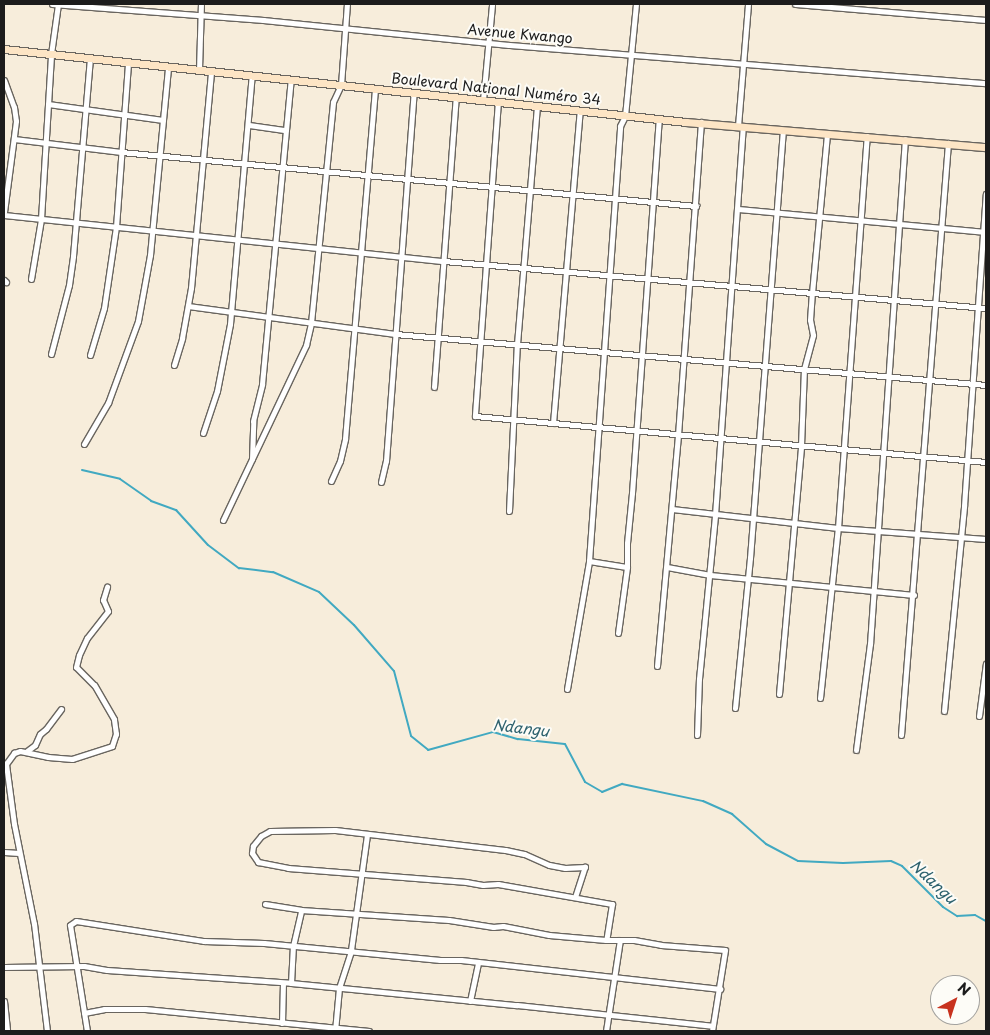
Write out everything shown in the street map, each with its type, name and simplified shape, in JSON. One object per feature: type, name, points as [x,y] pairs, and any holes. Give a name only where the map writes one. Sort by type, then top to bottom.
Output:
[{"type":"main road","name":"Boulevard National Numéro 34","points":[[4,49],[625,116],[986,147]]},
{"type":"street","name":"Avenue Kwango","points":[[52,4],[263,20],[344,30],[743,65],[986,83]]},
{"type":"street","points":[[31,279],[41,219],[51,54],[58,4]]},
{"type":"street","points":[[199,70],[201,4]]},
{"type":"street","points":[[223,520],[306,345],[311,323],[333,102],[342,85],[347,4]]},
{"type":"street","points":[[484,100],[492,4]]},
{"type":"street","points":[[567,688],[589,562],[620,126],[625,116],[636,4]]},
{"type":"street","points":[[697,735],[699,678],[715,515],[738,209],[743,65],[748,4]]},
{"type":"street","points":[[795,4],[986,20]]},
{"type":"street","points":[[51,354],[69,285],[77,224],[90,58]]},
{"type":"street","points":[[90,355],[104,308],[116,227],[128,62]]},
{"type":"street","points":[[84,444],[108,403],[138,320],[153,232],[168,67]]},
{"type":"street","points":[[174,365],[182,338],[188,306],[211,71]]},
{"type":"street","points":[[202,433],[222,374],[231,311],[246,164],[252,76]]},
{"type":"street","points":[[4,80],[14,107],[16,121],[4,214],[77,224],[444,261],[986,308]]},
{"type":"street","points":[[252,460],[251,436],[262,384],[291,80]]},
{"type":"street","points":[[331,481],[340,461],[345,438],[375,88]]},
{"type":"street","points":[[381,482],[386,461],[414,92]]},
{"type":"street","points":[[434,387],[451,183],[456,97]]},
{"type":"street","points":[[498,101],[475,416],[986,462]]},
{"type":"street","points":[[48,104],[163,120]]},
{"type":"street","points":[[510,511],[512,420],[517,344],[537,106]]},
{"type":"street","points":[[554,423],[580,110]]},
{"type":"street","points":[[618,633],[627,567],[627,543],[637,432],[659,118]]},
{"type":"street","points":[[657,666],[678,435],[701,122]]},
{"type":"street","points":[[249,125],[286,130]]},
{"type":"street","points":[[734,708],[748,578],[783,130]]},
{"type":"street","points":[[778,694],[794,523],[804,369],[812,335],[810,320],[812,293],[827,134]]},
{"type":"street","points":[[820,698],[838,528],[867,136]]},
{"type":"street","points":[[14,139],[202,160],[696,206]]},
{"type":"street","points":[[856,750],[868,672],[904,139]]},
{"type":"street","points":[[901,735],[914,595],[917,533],[948,143]]},
{"type":"street","points":[[944,711],[961,537],[985,232],[986,194]]},
{"type":"street","points":[[738,209],[985,232]]},
{"type":"street","points":[[188,306],[395,334],[986,385]]},
{"type":"street","points":[[672,509],[838,528],[986,539]]},
{"type":"street","points":[[589,562],[627,567]]},
{"type":"street","points":[[667,567],[789,583],[914,595]]},
{"type":"street","points":[[47,1031],[34,924],[19,853],[6,764],[14,753],[27,751],[48,757],[72,759],[112,746],[116,734],[114,719],[94,685],[76,667],[87,638],[108,611],[103,600],[107,587]]},
{"type":"street","points":[[979,716],[986,663]]},
{"type":"street","points":[[27,751],[35,745],[40,734],[62,708]]},
{"type":"street","points":[[575,897],[585,866],[565,868],[549,865],[524,854],[505,850],[335,830],[278,830],[261,836],[253,846],[254,859],[262,863],[483,885],[498,884],[612,904],[606,940]]},
{"type":"street","points":[[335,1030],[339,988],[351,950],[367,835]]},
{"type":"street","points":[[4,852],[19,853]]},
{"type":"street","points":[[4,967],[75,966],[291,983],[470,1000],[712,1029],[725,950],[606,940],[449,920],[301,910],[265,904]]},
{"type":"street","points":[[291,983],[293,946],[301,910]]},
{"type":"street","points":[[87,1031],[75,966],[70,925],[76,921],[204,941],[264,943],[351,950],[616,976],[720,989]]},
{"type":"street","points":[[606,1031],[616,976],[620,940]]},
{"type":"street","points":[[470,1000],[478,963]]},
{"type":"street","points":[[282,1023],[283,983]]},
{"type":"street","points":[[4,1001],[7,1031]]},
{"type":"street","points":[[84,1012],[104,1009],[145,1009],[335,1030],[369,1031]]},
{"type":"waterway","name":"Ndangu","points":[[82,470],[120,479],[151,501],[176,510],[208,545],[239,568],[273,572],[319,592],[354,625],[394,671],[411,736],[428,750],[493,732],[518,739],[565,744],[585,782],[602,792],[622,784],[703,801],[732,814],[766,844],[798,861],[843,863],[891,861],[902,866],[943,907],[957,916],[975,915],[986,921]]}]
